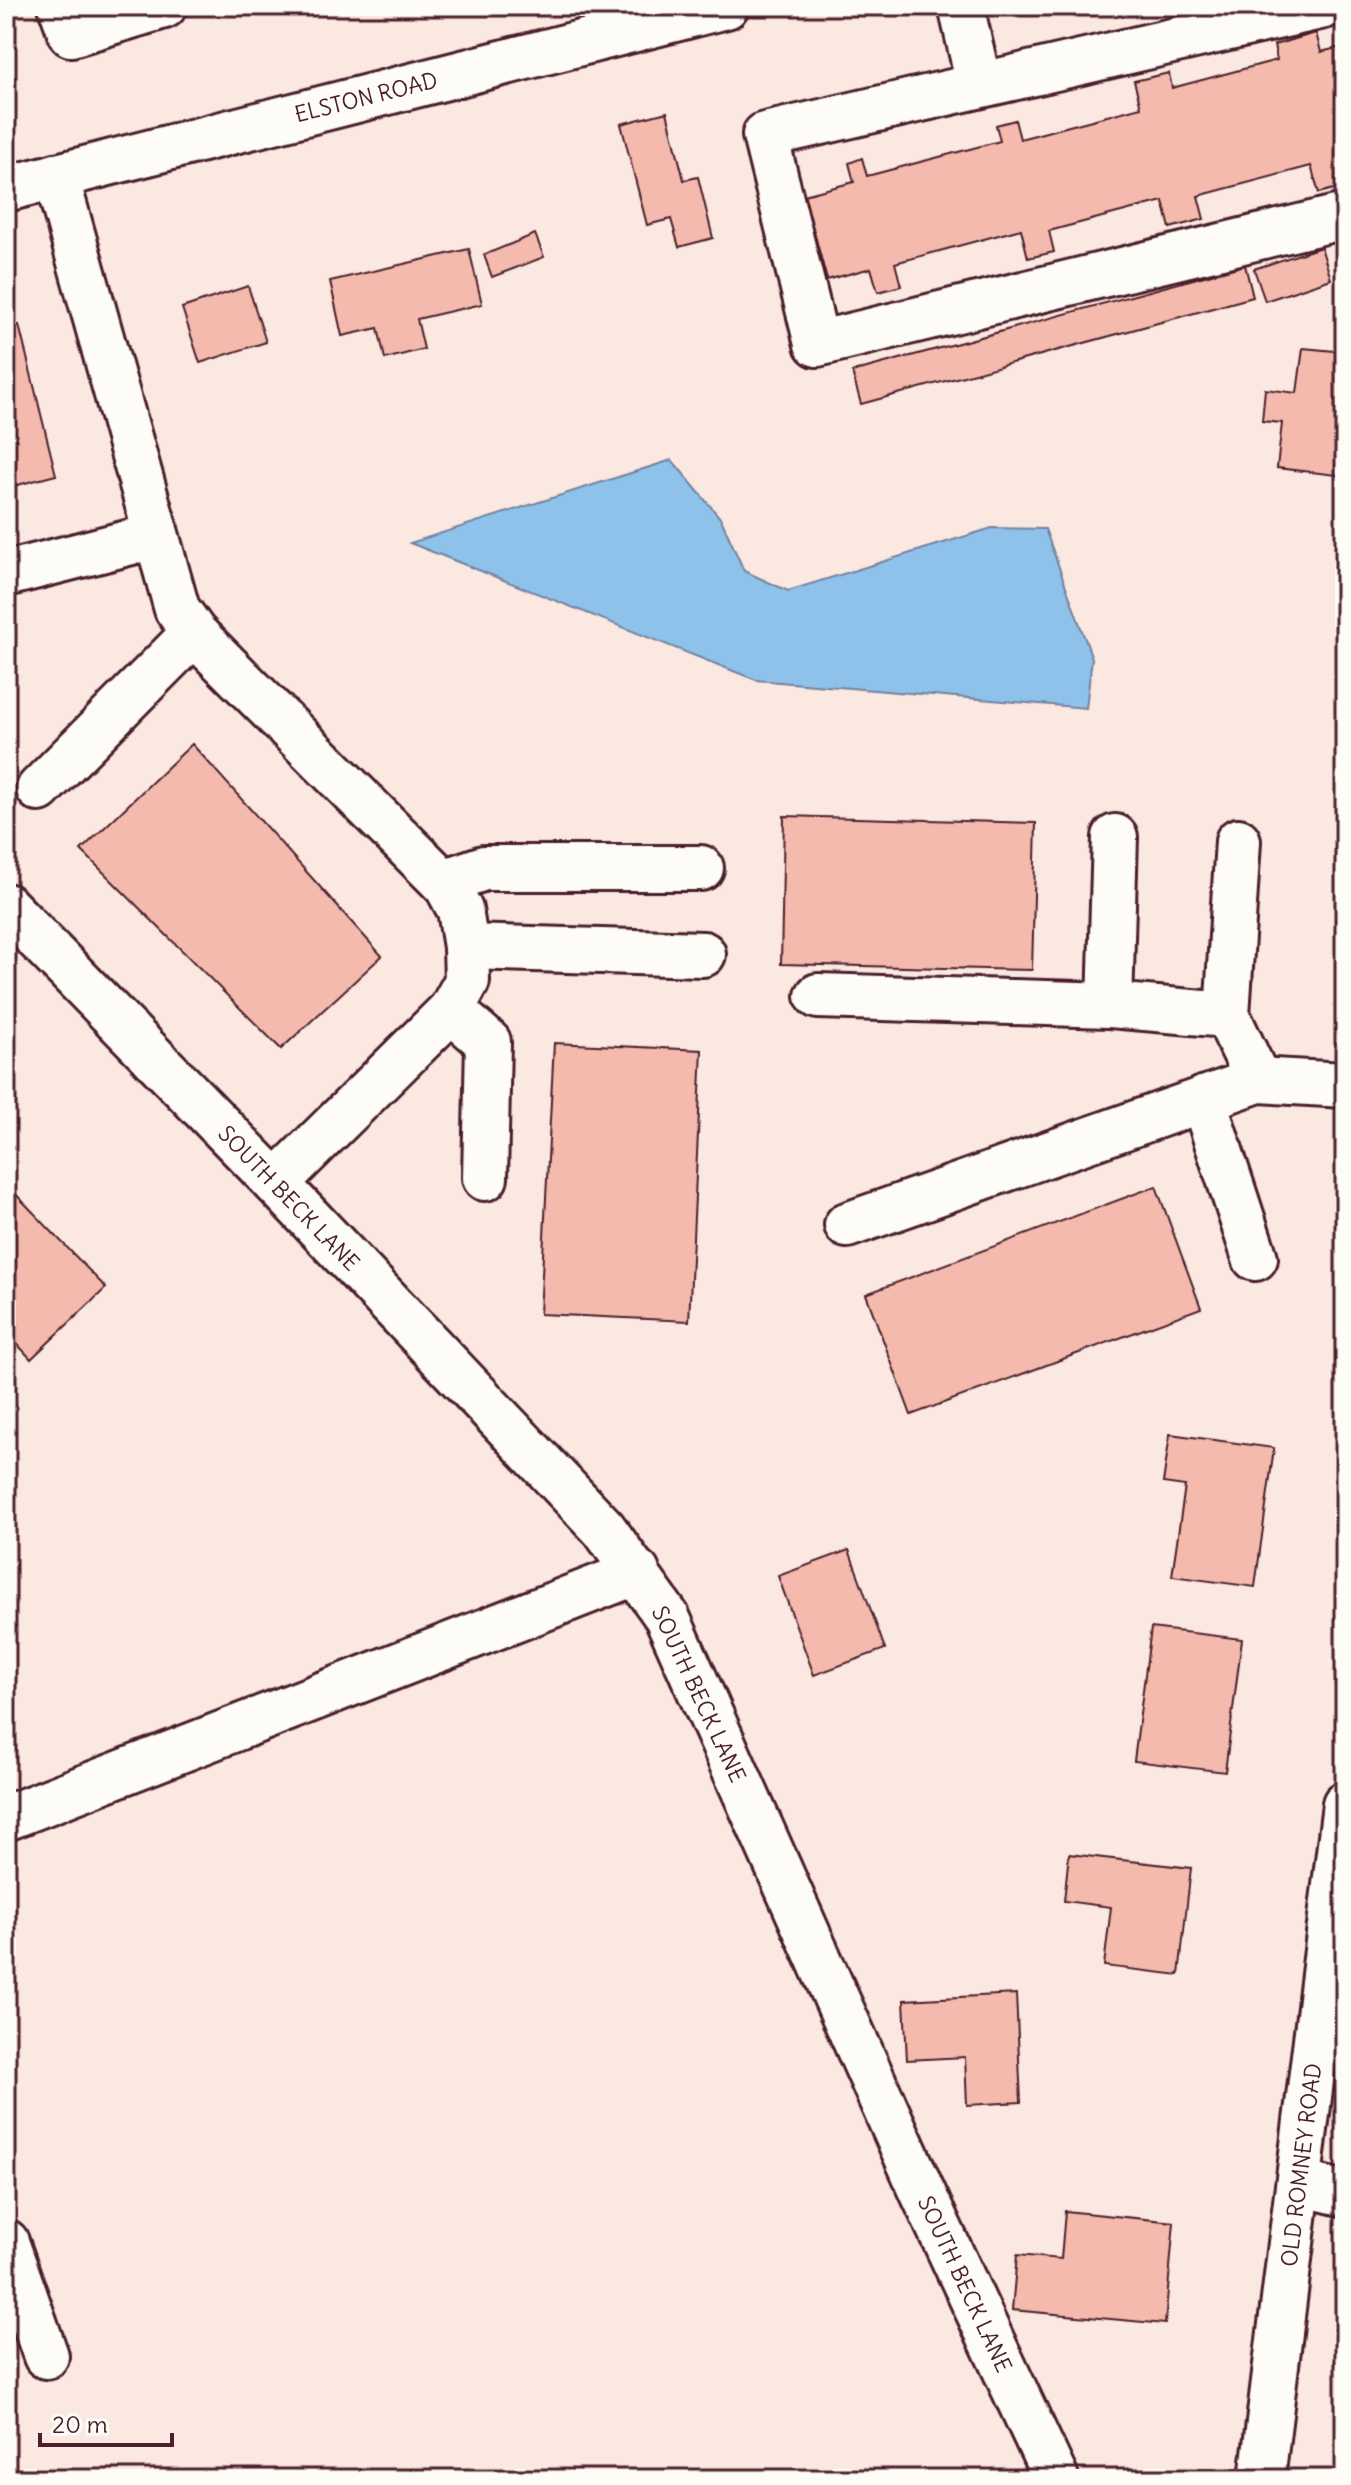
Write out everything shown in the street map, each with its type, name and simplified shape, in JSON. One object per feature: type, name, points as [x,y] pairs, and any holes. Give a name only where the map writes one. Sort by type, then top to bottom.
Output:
[{"type":"street","points":[[61,6],[71,34],[164,6]]},
{"type":"street","points":[[961,6],[979,84]]},
{"type":"street","points":[[1324,6],[765,135],[817,344],[1345,216]]},
{"type":"street","name":"ELSTON ROAD","points":[[6,189],[706,8]]},
{"type":"street","points":[[56,176],[177,609],[194,633],[443,882],[460,910],[467,981],[451,1010],[276,1183]]},
{"type":"street","points":[[6,574],[155,536]]},
{"type":"street","points":[[39,789],[194,633]]},
{"type":"street","points":[[1110,1005],[1115,837]]},
{"type":"street","points":[[1238,841],[1227,1015],[1258,1080]]},
{"type":"street","points":[[443,882],[484,868],[701,868]]},
{"type":"street","name":"SOUTH BECK LANE","points":[[6,906],[276,1183],[604,1529],[637,1572],[667,1617],[922,2191],[1056,2479]]},
{"type":"street","points":[[466,947],[703,954]]},
{"type":"street","points":[[818,996],[1110,1005],[1227,1015]]},
{"type":"street","points":[[451,1010],[488,1042],[485,1178]]},
{"type":"street","points":[[847,1225],[1258,1080],[1345,1085]]},
{"type":"street","points":[[1203,1099],[1255,1258]]},
{"type":"street","points":[[6,1818],[637,1572]]},
{"type":"street","name":"OLD ROMNEY ROAD","points":[[1262,2479],[1300,2183],[1334,1988],[1345,1804]]},
{"type":"street","points":[[1300,2183],[1345,2194]]},
{"type":"street","points":[[6,2242],[46,2356]]},
{"type":"water","points":[[672,460],[721,519],[744,571],[788,591],[992,528],[1045,529],[1092,658],[1086,708],[756,680],[410,543]]},
{"type":"building","points":[[1316,33],[1321,52],[1345,46],[1345,186],[1319,193],[1311,166],[1198,196],[1204,219],[1170,228],[1163,201],[1049,231],[1054,252],[1028,258],[1021,229],[895,263],[901,286],[878,292],[871,268],[827,280],[804,195],[854,182],[849,163],[862,158],[867,176],[1000,141],[996,125],[1015,120],[1020,139],[1141,107],[1134,81],[1169,73],[1172,88],[1277,60],[1274,45]]},
{"type":"building","points":[[667,112],[684,180],[698,177],[713,238],[679,247],[671,219],[647,225],[621,124]]},
{"type":"building","points":[[535,234],[544,257],[492,277],[484,255]]},
{"type":"building","points":[[1321,247],[1331,279],[1265,301],[1254,269]]},
{"type":"building","points":[[469,249],[482,304],[417,319],[424,349],[385,359],[378,328],[342,336],[330,281]]},
{"type":"building","points":[[1245,265],[1253,297],[861,404],[852,372]]},
{"type":"building","points":[[248,286],[266,342],[200,363],[182,308]]},
{"type":"building","points":[[19,325],[56,475],[6,488],[6,328]]},
{"type":"building","points":[[1303,348],[1345,352],[1345,476],[1277,468],[1282,423],[1262,421],[1265,389],[1297,393]]},
{"type":"building","points":[[192,744],[382,956],[281,1049],[81,850]]},
{"type":"building","points":[[784,816],[1036,823],[1032,970],[781,964]]},
{"type":"building","points":[[554,1043],[702,1050],[689,1321],[540,1314]]},
{"type":"building","points":[[6,1184],[106,1288],[31,1359],[6,1332]]},
{"type":"building","points":[[1156,1186],[1201,1308],[911,1415],[866,1294]]},
{"type":"building","points":[[1170,1434],[1274,1448],[1255,1587],[1172,1576],[1185,1486],[1163,1483]]},
{"type":"building","points":[[849,1550],[885,1649],[814,1675],[778,1576]]},
{"type":"building","points":[[1151,1628],[1242,1639],[1225,1772],[1134,1761]]},
{"type":"building","points":[[1069,1854],[1191,1868],[1179,1975],[1104,1966],[1111,1907],[1064,1901]]},
{"type":"building","points":[[1016,1994],[1021,2102],[967,2105],[965,2057],[907,2060],[904,2000]]},
{"type":"building","points":[[1065,2211],[1174,2222],[1165,2324],[1012,2310],[1017,2255],[1061,2259]]}]
